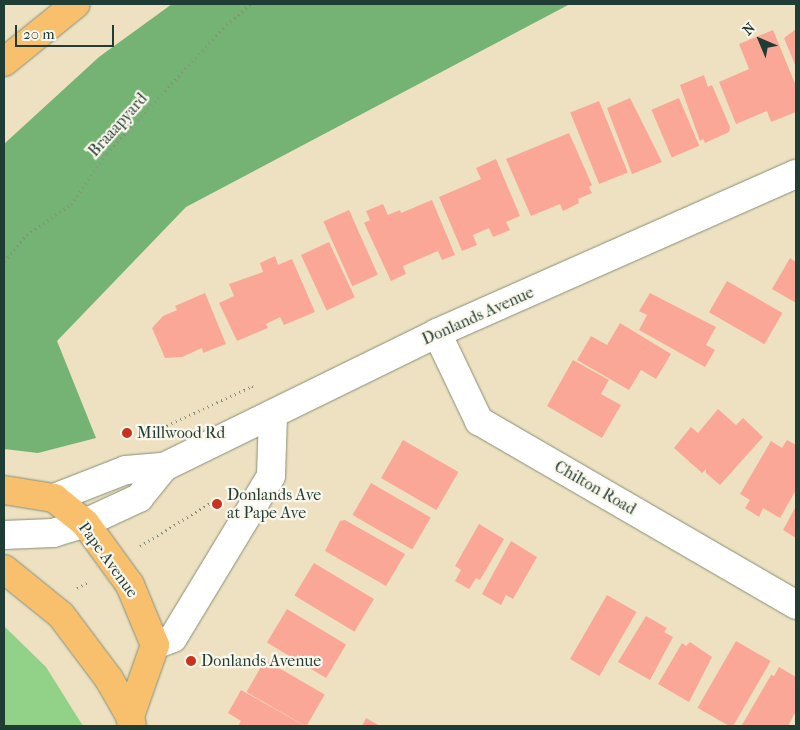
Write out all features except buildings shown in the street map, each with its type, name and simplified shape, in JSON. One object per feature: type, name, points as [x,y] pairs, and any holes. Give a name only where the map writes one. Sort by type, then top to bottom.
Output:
[{"type":"main road","points":[[4,62],[76,4]]},
{"type":"main road","points":[[4,490],[54,498]]},
{"type":"main road","name":"Pape Avenue","points":[[54,498],[85,523],[130,585],[155,645]]},
{"type":"main road","points":[[4,569],[61,615],[109,678],[131,721]]},
{"type":"main road","points":[[131,721],[155,645]]},
{"type":"street","name":"Donlands Avenue","points":[[54,498],[126,470],[164,467],[284,410],[437,333],[796,174]]},
{"type":"street","name":"Chilton Road","points":[[437,333],[479,421],[796,605]]},
{"type":"street","points":[[155,645],[173,638],[271,476],[284,410]]},
{"type":"street","name":"Donlands Avenue","points":[[4,535],[53,533],[85,523],[139,498],[164,467]]},
{"type":"path","name":"Braaapyard","points":[[4,261],[27,235],[71,204],[107,153],[223,28],[251,4]]},
{"type":"path","points":[[134,440],[252,386],[284,410]]},
{"type":"green space","points":[[172,4],[570,4],[186,207],[57,341],[96,438],[38,453],[4,449],[4,144],[99,57]]},
{"type":"green space","points":[[4,626],[46,667],[83,726],[4,726]]},
{"type":"place","name":"Millwood Rd","points":[[127,433]]},
{"type":"place","name":"Donlands Ave at Pape Ave","points":[[217,504]]},
{"type":"place","name":"Donlands Avenue","points":[[191,661]]}]
